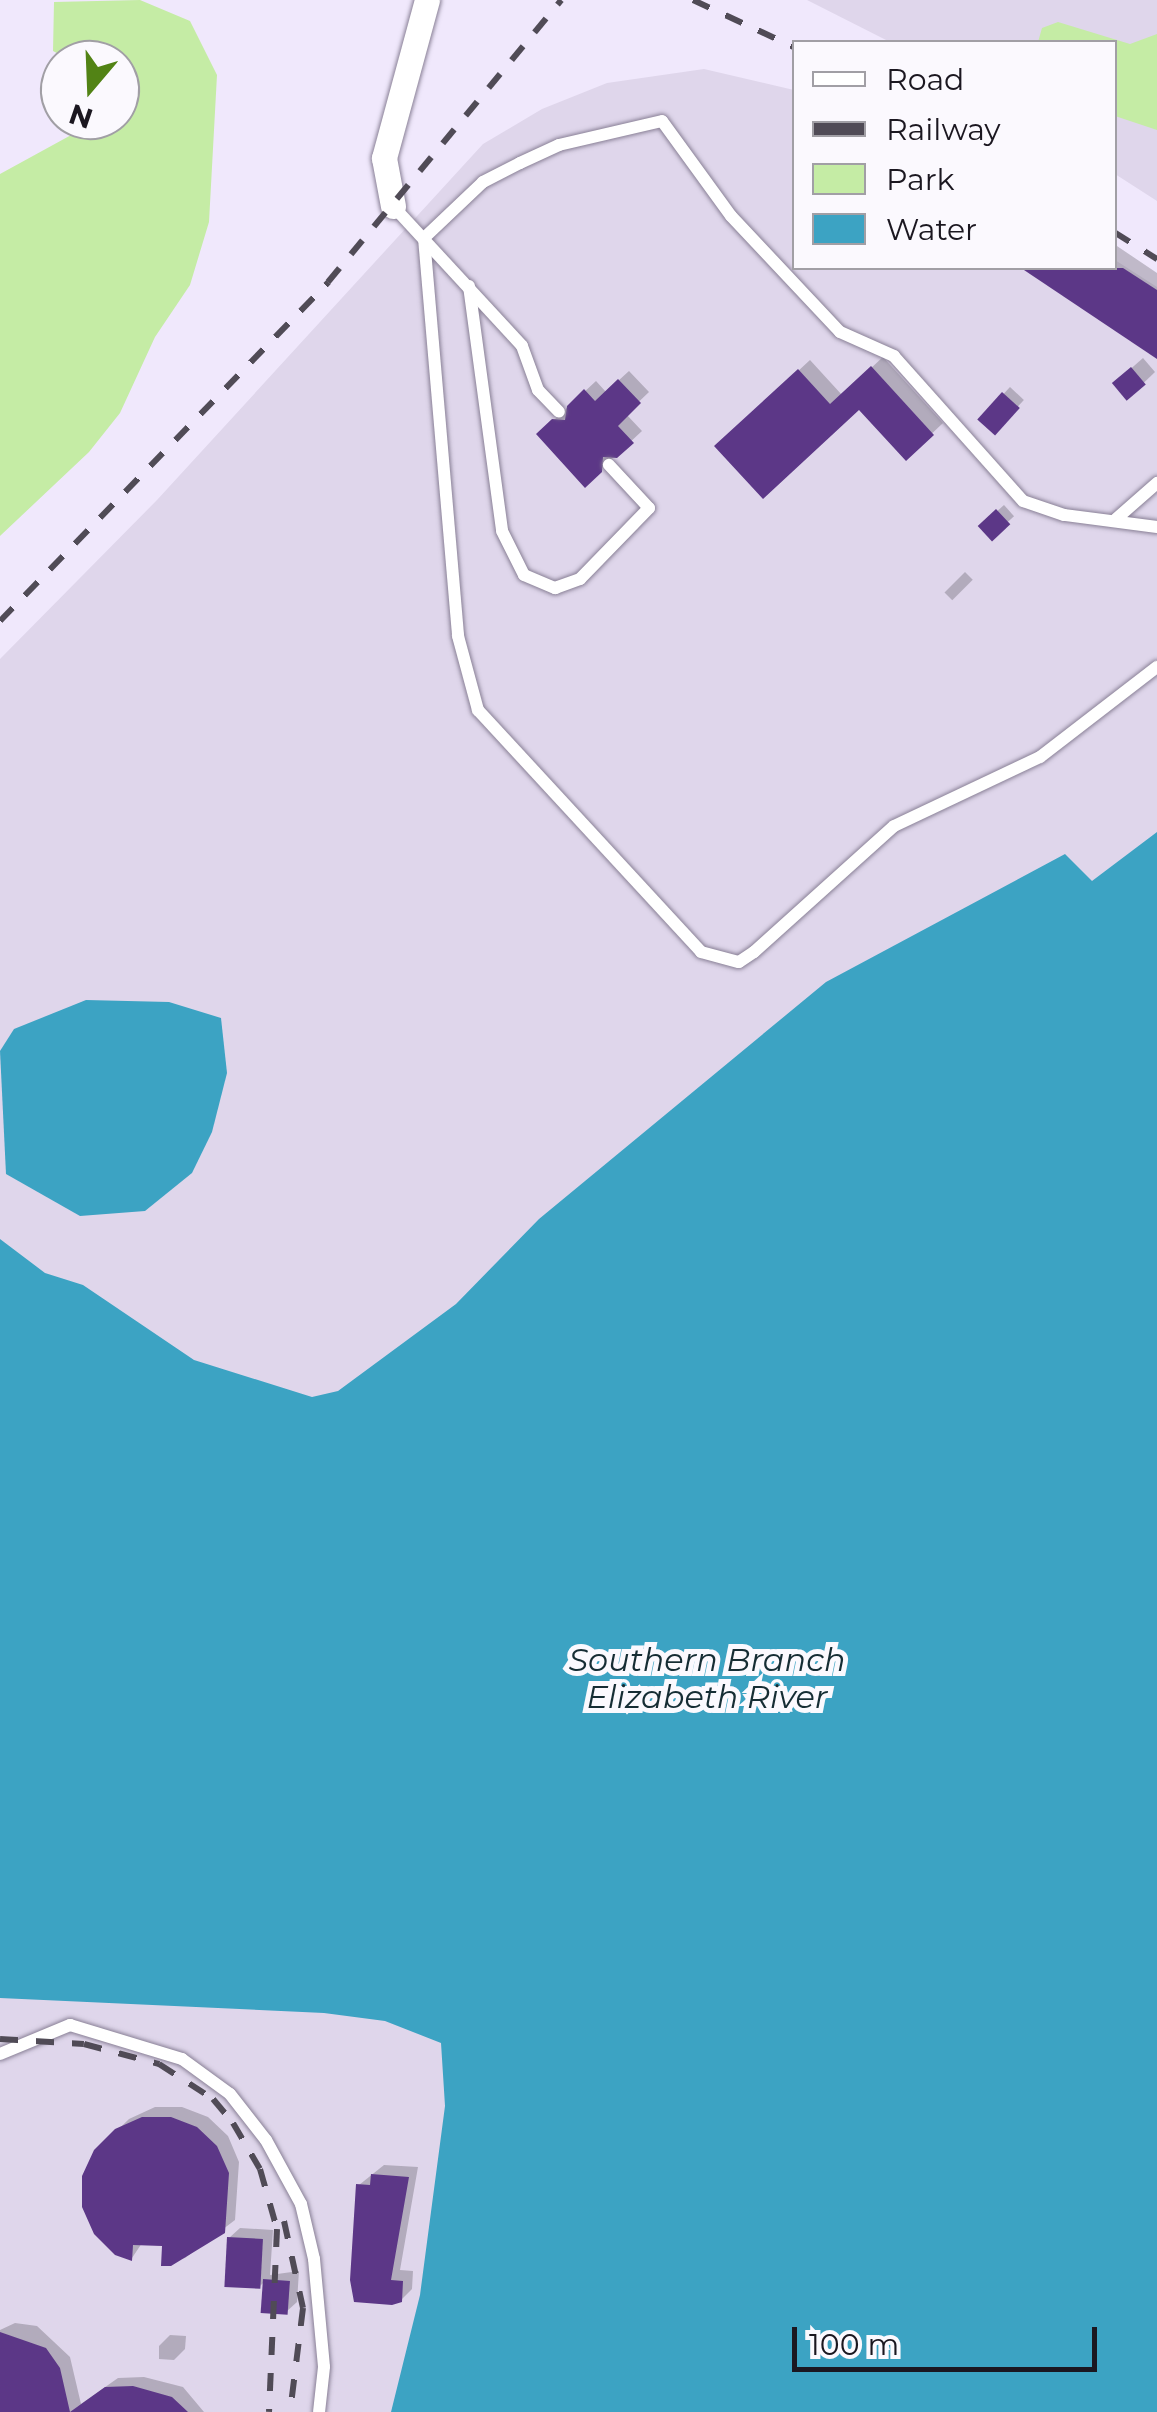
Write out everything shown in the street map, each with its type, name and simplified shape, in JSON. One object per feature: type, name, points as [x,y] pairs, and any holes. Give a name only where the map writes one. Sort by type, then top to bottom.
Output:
[{"type":"street","points":[[393,206],[384,158],[427,0]]},
{"type":"lane","points":[[424,238],[483,182],[520,163],[559,145],[662,121],[731,216],[840,332],[894,356],[1023,501],[1064,515],[1157,527]]},
{"type":"lane","points":[[393,206],[522,346],[538,390],[560,412]]},
{"type":"lane","points":[[424,238],[458,636],[478,710],[701,952],[739,962],[894,826],[1040,757],[1157,667]]},
{"type":"lane","points":[[468,286],[502,531],[514,561],[538,585],[555,588],[580,579],[649,508],[609,466]]},
{"type":"lane","points":[[1116,519],[1157,484]]},
{"type":"lane","points":[[0,2054],[70,2025],[182,2059],[230,2094],[301,2204],[314,2259],[324,2366],[319,2412]]},
{"type":"shaded area","points":[[807,0],[1157,0],[1157,201],[1117,175],[1117,40],[886,40]]},
{"type":"shaded area","points":[[704,69],[792,90],[792,270],[1117,270],[1117,261],[1157,287],[1157,952],[564,1532],[197,1374],[0,1260],[0,659],[157,500],[483,144],[542,109],[607,83]]},
{"type":"shaded area","points":[[0,1984],[274,1987],[529,2057],[504,2412],[0,2412]]},
{"type":"green space","points":[[140,0],[190,21],[217,75],[209,222],[190,285],[155,337],[120,413],[89,452],[0,536],[0,174],[62,140],[140,140],[140,40],[53,40],[54,2]]},
{"type":"green space","points":[[1058,22],[1117,40],[1039,40],[1042,28]]},
{"type":"green space","points":[[1157,34],[1157,130],[1117,117],[1117,40],[1130,44]]},
{"type":"water","name":"Southern Branch Elizabeth River","points":[[1157,832],[1157,2412],[391,2412],[420,2295],[445,2106],[441,2043],[385,2021],[324,2013],[0,1998],[0,1239],[45,1273],[83,1285],[194,1360],[312,1397],[338,1391],[456,1304],[539,1219],[826,982],[1065,854],[1092,881]]},
{"type":"water","points":[[86,1000],[169,1002],[221,1018],[227,1073],[212,1132],[192,1173],[145,1211],[80,1216],[6,1174],[0,1051],[14,1029]]},
{"type":"building","points":[[1123,268],[1157,290],[1157,359],[1024,270]]},
{"type":"building","points":[[871,366],[934,435],[906,461],[859,410],[763,499],[714,446],[798,369],[830,404]]},
{"type":"building","points":[[1131,367],[1146,385],[1127,401],[1112,383]]},
{"type":"building","points":[[618,379],[641,403],[618,426],[634,443],[617,458],[603,457],[602,472],[585,488],[536,434],[552,419],[565,420],[567,406],[584,389],[595,401]]},
{"type":"building","points":[[1002,392],[1020,408],[995,436],[977,419]]},
{"type":"building","points":[[996,509],[1010,524],[992,541],[978,526]]},
{"type":"building","points":[[142,2117],[171,2117],[197,2127],[217,2146],[229,2173],[225,2233],[171,2266],[161,2266],[162,2246],[133,2245],[132,2261],[115,2255],[94,2234],[82,2207],[82,2176],[94,2150],[115,2129]]},
{"type":"building","points":[[371,2174],[409,2177],[391,2280],[403,2281],[402,2302],[392,2305],[354,2302],[350,2280],[356,2184],[370,2185]]},
{"type":"building","points":[[227,2237],[263,2239],[260,2289],[224,2287]]},
{"type":"building","points":[[263,2279],[290,2281],[288,2315],[261,2313]]},
{"type":"building","points":[[0,2332],[46,2348],[60,2368],[70,2412],[0,2412]]},
{"type":"building","points":[[133,2386],[172,2397],[188,2412],[70,2412],[105,2387]]},
{"type":"railway","points":[[0,621],[328,282],[561,0]]},
{"type":"railway","points":[[693,0],[792,46]]},
{"type":"railway","points":[[1117,234],[1157,259]]},
{"type":"railway","points":[[0,2039],[84,2044],[159,2064],[213,2099],[233,2123],[260,2169],[277,2229],[269,2412]]},
{"type":"railway","points":[[284,2221],[303,2308],[290,2412]]}]
